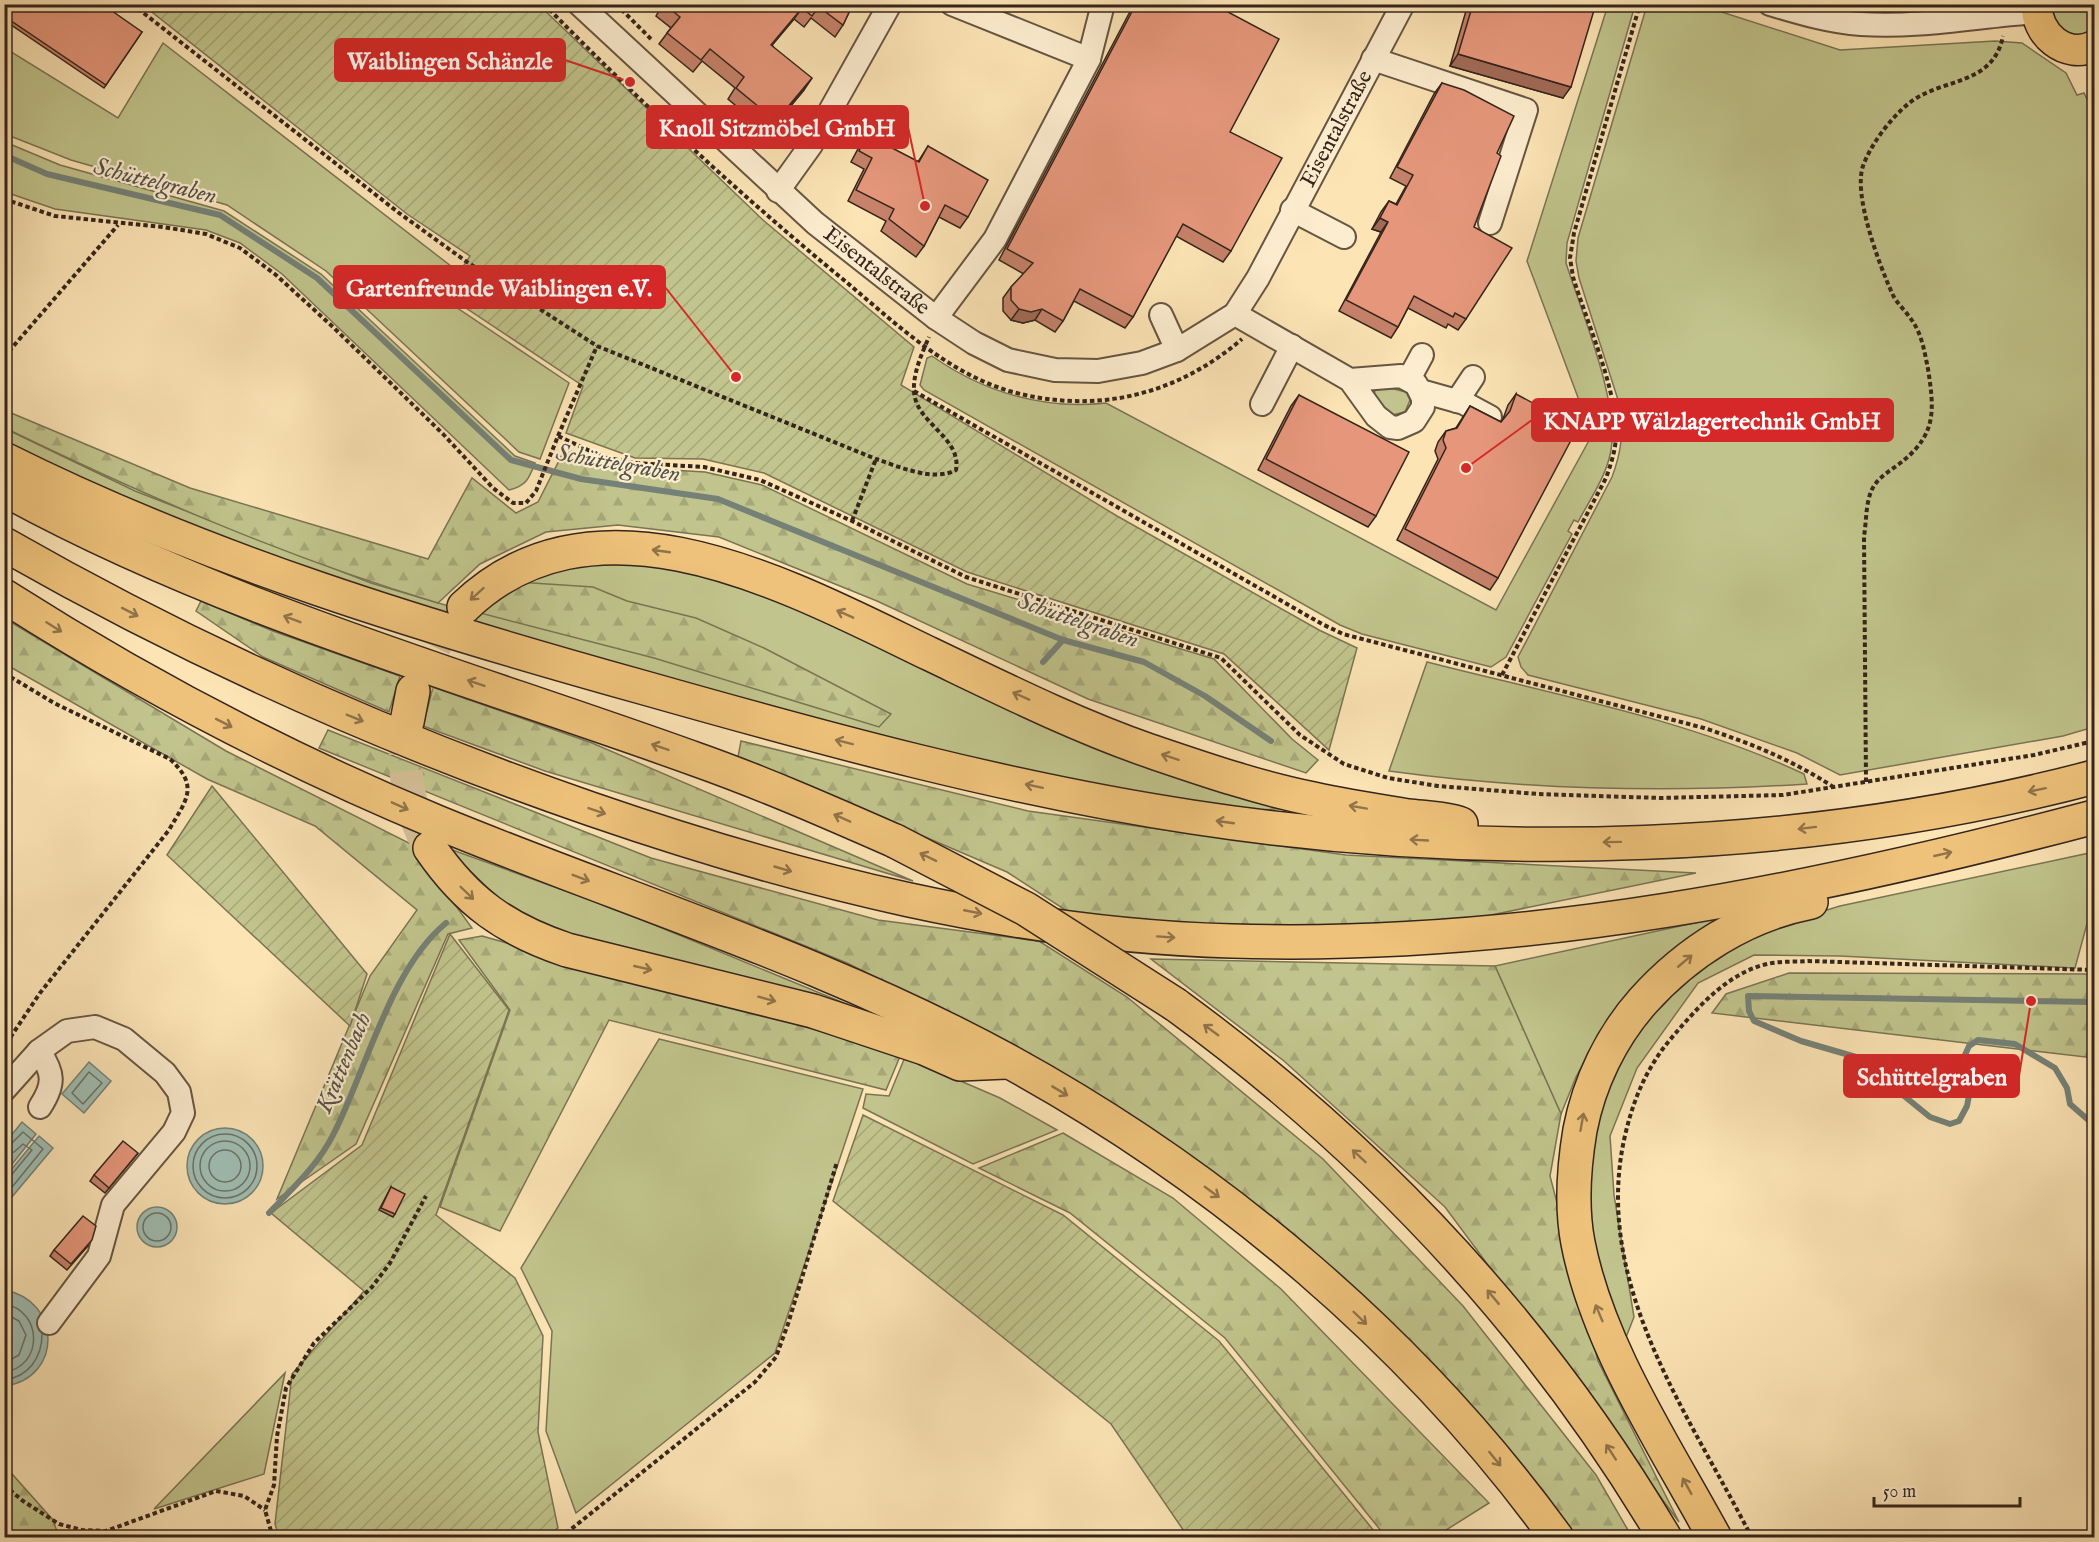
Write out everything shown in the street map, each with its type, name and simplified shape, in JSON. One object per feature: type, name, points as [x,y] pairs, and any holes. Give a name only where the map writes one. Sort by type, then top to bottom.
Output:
[{"type":"highway","points":[[4,459],[134,519],[280,576],[531,656],[794,730],[1004,780],[1189,816],[1376,838],[1499,844],[1644,842],[1761,834],[1942,809],[2094,777]]},
{"type":"highway","points":[[4,489],[82,529],[215,589],[358,643],[696,759],[796,798],[895,841],[1026,909],[1176,1005],[1232,1046],[1315,1115],[1400,1194],[1456,1253],[1558,1378],[1607,1447],[1665,1538]]},
{"type":"highway","points":[[4,544],[134,614],[273,682],[348,716],[541,792],[715,850],[801,874],[887,895],[1010,919],[1113,933],[1229,941],[1332,941],[1427,936],[1675,909],[1886,868],[2094,817]]},
{"type":"highway","points":[[464,607],[483,589],[503,576],[532,561],[562,552],[603,547],[643,548],[682,554],[734,569],[804,596],[1054,711],[1146,750],[1230,777],[1311,799],[1457,823],[1499,844]]},
{"type":"highway","points":[[4,596],[136,676],[293,757],[438,822],[819,971],[890,1002],[1010,1062],[1164,1158],[1216,1195],[1293,1257],[1357,1314],[1476,1435],[1557,1538]]},
{"type":"highway","points":[[430,848],[447,873],[468,896],[498,920],[529,937],[567,950],[813,1011],[924,1048],[960,1064],[1010,1062]]},
{"type":"highway","points":[[1715,1538],[1617,1356],[1592,1294],[1577,1242],[1574,1188],[1577,1147],[1584,1111],[1594,1081],[1611,1045],[1634,1011],[1659,983],[1689,956],[1752,921],[1792,906],[1843,895],[1886,868]]},
{"type":"main road","points":[[2036,8],[2045,35],[2055,43],[2072,49],[2093,52]]},
{"type":"street","name":"Eisentalstraße","points":[[579,4],[778,191],[936,318],[974,343],[1008,360],[1055,370],[1098,371],[1142,363],[1177,350],[1236,314],[1258,278],[1403,4]]},
{"type":"street","points":[[778,191],[812,145],[890,4]]},
{"type":"street","points":[[952,4],[1089,59]]},
{"type":"street","points":[[936,318],[995,239],[1089,59],[1103,4]]},
{"type":"street","points":[[1770,4],[1821,18],[1863,24],[1934,22],[2036,8]]},
{"type":"street","points":[[1373,59],[1526,110],[1490,224]]},
{"type":"street","points":[[1292,210],[1345,236]]},
{"type":"street","points":[[1236,314],[1350,380],[1376,416],[1390,427],[1398,428],[1414,421],[1423,407],[1415,385],[1422,355]]},
{"type":"street","points":[[1161,315],[1177,350]]},
{"type":"street","points":[[1262,404],[1292,346]]},
{"type":"street","points":[[1350,380],[1401,376],[1415,385],[1490,417]]},
{"type":"street","points":[[1457,401],[1473,377]]},
{"type":"street","points":[[4,1090],[39,1051],[67,1031],[95,1027],[124,1039],[165,1073],[179,1092],[183,1113],[174,1132],[113,1205],[99,1256],[49,1323]]},
{"type":"street","points":[[39,1051],[50,1066],[51,1090],[40,1107]]},
{"type":"path","points":[[132,4],[399,213],[467,262],[597,346],[876,459],[934,475],[945,476],[956,470],[958,459],[950,445],[916,402],[914,391],[916,374],[925,347],[700,158],[544,4]]},
{"type":"path","points":[[616,4],[656,44]]},
{"type":"path","points":[[1502,675],[1606,478],[1615,455],[1617,429],[1612,403],[1573,277],[1570,258],[1574,233],[1640,4]]},
{"type":"path","points":[[1866,782],[1864,536],[1869,496],[1877,483],[1908,457],[1929,432],[1932,407],[1921,341],[1915,324],[1892,294],[1862,204],[1862,168],[1884,129],[1908,104],[1989,65],[1999,53],[2003,36]]},
{"type":"path","points":[[753,138],[759,143],[775,146],[794,134]]},
{"type":"path","points":[[4,199],[55,216],[163,227],[206,234],[240,248],[276,275],[333,327],[443,434],[493,488],[513,503],[526,503],[536,490],[597,346]]},
{"type":"path","points":[[4,357],[118,224]]},
{"type":"path","points":[[914,391],[1322,624],[1365,640],[1704,728],[1754,744],[1800,765],[1836,788]]},
{"type":"path","points":[[558,436],[603,457],[634,463],[704,467],[760,480],[852,521],[966,577],[1221,658],[1300,735],[1344,764],[1388,778],[1438,786],[1538,794],[1660,798],[1783,795],[2034,755],[2094,741]]},
{"type":"path","points":[[852,521],[876,459]]},
{"type":"path","points":[[4,673],[54,703],[170,759],[184,772],[188,788],[185,801],[169,830],[40,993],[4,1047]]},
{"type":"path","points":[[1752,1538],[1663,1369],[1641,1316],[1620,1248],[1617,1204],[1620,1156],[1629,1116],[1641,1082],[1659,1053],[1712,994],[1736,977],[1766,964],[1808,961],[2094,970]]},
{"type":"path","points":[[560,1538],[755,1382],[776,1357],[808,1262],[837,1162]]},
{"type":"path","points":[[273,1538],[265,1510],[274,1485],[281,1405],[297,1366],[314,1342],[372,1287],[390,1263],[426,1196]]},
{"type":"path","points":[[4,1485],[22,1501],[59,1524],[82,1530],[106,1531],[216,1491],[244,1496],[265,1510]]},
{"type":"green space","points":[[143,5],[539,5],[763,220],[914,347],[901,385],[1117,516],[1319,630],[1357,648],[1329,750],[1224,654],[967,572],[764,473],[703,459],[635,458],[566,433],[583,386],[445,294],[470,256],[407,214]]},
{"type":"green space","points":[[1608,5],[1635,5],[1567,243],[1566,263],[1590,332],[1605,386],[1612,435],[1610,455],[1596,489],[1578,522],[1574,520],[1568,531],[1572,534],[1506,657],[1491,667],[1362,634],[1340,625],[924,390],[920,385],[927,358],[932,356],[972,380],[1014,396],[1059,404],[1106,403],[1496,610],[1592,435],[1527,261]]},
{"type":"green space","points":[[1647,5],[1700,5],[1840,50],[1995,41],[2022,43],[2066,73],[2077,95],[2084,93],[2094,114],[2094,727],[2063,736],[1840,775],[1797,753],[1701,719],[1528,675],[1521,667],[1518,657],[1612,477],[1620,451],[1622,425],[1620,406],[1579,278],[1576,261],[1578,238]]},
{"type":"green space","points":[[2048,5],[2094,5],[2094,32],[2086,36],[2060,33]]},
{"type":"green space","points":[[163,43],[456,270],[441,297],[569,383],[540,459],[519,452],[326,271],[227,205],[71,160],[5,134],[5,48],[118,118]]},
{"type":"green space","points":[[5,142],[60,165],[224,211],[321,274],[515,456],[535,463],[529,478],[523,484],[509,490],[282,274],[240,243],[206,230],[55,209],[5,192]]},
{"type":"green space","points":[[1386,387],[1406,392],[1410,400],[1405,412],[1392,415],[1374,396],[1375,390]]},
{"type":"green space","points":[[4,410],[190,488],[428,559],[472,478],[516,513],[538,502],[565,449],[599,461],[638,468],[705,472],[762,485],[967,584],[1214,659],[1292,739],[1318,760],[1306,773],[1088,699],[877,601],[719,537],[618,525],[546,532],[480,564],[438,603],[272,546],[111,478],[5,428]]},
{"type":"green space","points":[[4,428],[135,491],[371,583],[472,613],[549,564],[686,565],[1309,807],[1258,810],[1139,795],[927,749],[693,687],[355,588],[169,519],[5,445]]},
{"type":"green space","points":[[517,582],[593,587],[627,601],[696,618],[764,648],[891,714],[879,727],[654,658],[480,613]]},
{"type":"green space","points":[[201,601],[273,631],[400,676],[389,712],[263,657],[196,611]]},
{"type":"green space","points":[[4,618],[226,751],[411,844],[472,928],[448,934],[356,1144],[277,1199],[370,976],[417,910],[315,826],[207,779],[5,664]]},
{"type":"green space","points":[[1427,662],[1618,709],[1713,738],[1804,774],[1807,784],[1702,788],[1597,788],[1493,782],[1389,771]]},
{"type":"green space","points":[[433,687],[592,743],[913,881],[545,771],[423,726]]},
{"type":"green space","points":[[328,730],[651,858],[878,920],[1039,941],[1127,997],[1323,1159],[1463,1306],[1596,1475],[1632,1537],[1574,1537],[1538,1485],[1344,1278],[1141,1121],[1053,1067],[847,963],[319,748]]},
{"type":"green space","points":[[741,741],[1028,811],[1346,855],[1696,873],[1462,921],[1243,928],[1073,915],[1007,872],[738,757]]},
{"type":"green space","points":[[212,786],[367,974],[350,1026],[167,855]]},
{"type":"green space","points":[[447,848],[621,911],[912,1031],[521,921]]},
{"type":"green space","points":[[2094,852],[2094,898],[2075,968],[1840,956],[1754,955],[1698,983],[1637,1068],[1610,1136],[1614,1195],[1634,1317],[1623,1345],[1587,1242],[1588,1135],[1621,1052],[1686,975],[1755,932],[1840,906]]},
{"type":"green space","points":[[1736,914],[1606,1022],[1576,1077],[1561,1114],[1495,966]]},
{"type":"green space","points":[[450,934],[509,1010],[436,1215],[515,1278],[543,1336],[538,1432],[558,1528],[546,1538],[279,1537],[275,1524],[292,1374],[364,1291],[271,1213],[362,1145]]},
{"type":"green space","points":[[482,936],[901,1054],[886,1090],[609,1020],[500,1231],[440,1207],[510,1010],[459,940]]},
{"type":"green space","points":[[1151,959],[1495,966],[1561,1114],[1550,1176],[1598,1361],[1679,1522],[1445,1207],[1284,1061]]},
{"type":"green space","points":[[1789,973],[2094,974],[2094,1058],[1712,1013],[1726,994]]},
{"type":"green space","points":[[659,1039],[863,1089],[775,1353],[576,1513],[546,1431],[552,1331],[521,1268]]},
{"type":"green space","points":[[905,1057],[1000,1098],[1057,1130],[973,1164],[863,1108],[866,1094],[889,1096]]},
{"type":"green space","points":[[863,1115],[1063,1215],[1219,1341],[1379,1537],[1188,1537],[1111,1424],[833,1201]]},
{"type":"green space","points":[[1063,1133],[1173,1198],[1281,1289],[1489,1503],[1435,1537],[1386,1537],[1225,1338],[1070,1213],[979,1168]]},
{"type":"green space","points":[[285,1373],[264,1474],[154,1509]]},
{"type":"green space","points":[[5,1466],[53,1520],[59,1537],[5,1537]]},
{"type":"water","points":[[89,1062],[111,1081],[84,1113],[62,1094]]},
{"type":"water","points":[[22,1122],[36,1134],[5,1173],[5,1143]]},
{"type":"water","points":[[225,1128],[240,1131],[252,1139],[260,1151],[263,1166],[260,1181],[252,1193],[240,1201],[225,1204],[210,1201],[198,1193],[190,1181],[187,1166],[190,1151],[198,1139],[210,1131]]},
{"type":"water","points":[[39,1136],[53,1148],[6,1204],[5,1177]]},
{"type":"water","points":[[157,1207],[171,1213],[177,1227],[171,1241],[157,1247],[143,1241],[137,1227],[143,1213]]},
{"type":"water","points":[[4,1290],[23,1297],[37,1308],[45,1323],[48,1339],[45,1355],[37,1369],[24,1380],[5,1386]]},
{"type":"building","points":[[4,4],[102,4],[142,32],[106,85],[4,16]]},
{"type":"building","points":[[664,4],[853,4],[843,25],[819,7],[812,16],[802,8],[771,45],[812,78],[776,121],[736,88],[744,77],[710,49],[701,60],[667,33],[680,17]]},
{"type":"building","points":[[1136,4],[1213,4],[1279,39],[1230,132],[1282,158],[1231,251],[1183,224],[1133,317],[1080,289],[1063,321],[1042,309],[1031,312],[1019,309],[1011,300],[1011,287],[1033,263],[1007,249]]},
{"type":"building","points":[[1473,4],[1587,4],[1595,7],[1571,87],[1458,54]]},
{"type":"building","points":[[1442,83],[1464,90],[1514,116],[1497,153],[1501,156],[1474,227],[1512,248],[1466,319],[1455,313],[1453,317],[1414,296],[1398,327],[1346,300],[1388,222],[1380,218],[1389,201],[1397,205],[1413,175],[1397,167]]},
{"type":"building","points":[[867,135],[919,162],[928,146],[988,180],[968,217],[945,205],[924,246],[889,219],[894,209],[856,190],[872,158],[859,151]]},
{"type":"building","points":[[1516,394],[1578,427],[1498,578],[1405,529],[1446,448],[1443,440],[1446,431],[1457,428],[1470,406],[1501,422],[1510,411]]},
{"type":"building","points":[[1299,395],[1409,452],[1376,516],[1266,459]]},
{"type":"building","points":[[123,1141],[138,1153],[109,1188],[94,1175]]},
{"type":"building","points":[[391,1187],[405,1194],[395,1214],[381,1208]]},
{"type":"building","points":[[83,1216],[96,1226],[92,1240],[71,1264],[54,1250]]},
{"type":"waterway","name":"Schüttelgraben","points":[[4,155],[47,174],[220,215],[317,278],[511,460],[581,479],[718,499],[1063,640],[1144,662],[1205,696],[1271,741]]},
{"type":"waterway","name":"Krättenbach","points":[[1043,662],[1063,640]]},
{"type":"waterway","name":"Krättenbach","points":[[269,1213],[304,1176],[327,1146],[394,993],[426,943],[446,923]]},
{"type":"waterway","points":[[2094,1002],[1748,996],[1749,1011],[1754,1021],[1801,1041],[1856,1057],[1930,1117],[1950,1124],[1959,1121],[1967,1106],[1970,1090],[1965,1055],[1969,1046],[1978,1040],[2015,1044],[2055,1068],[2067,1088],[2070,1104],[2094,1125]]},
{"type":"tunnel","points":[[413,691],[437,641],[463,608]]},
{"type":"tunnel","points":[[407,722],[405,755],[408,787],[416,818],[430,848]]},
{"type":"place","name":"Waiblingen Schänzle","points":[[630,82]]},
{"type":"place","name":"Knoll Sitzmöbel GmbH","points":[[925,206]]},
{"type":"place","name":"Gartenfreunde Waiblingen e.V.","points":[[736,377]]},
{"type":"place","name":"KNAPP Wälzlagertechnik GmbH","points":[[1466,468]]},
{"type":"place","name":"Schüttelgraben","points":[[2031,1001]]}]
